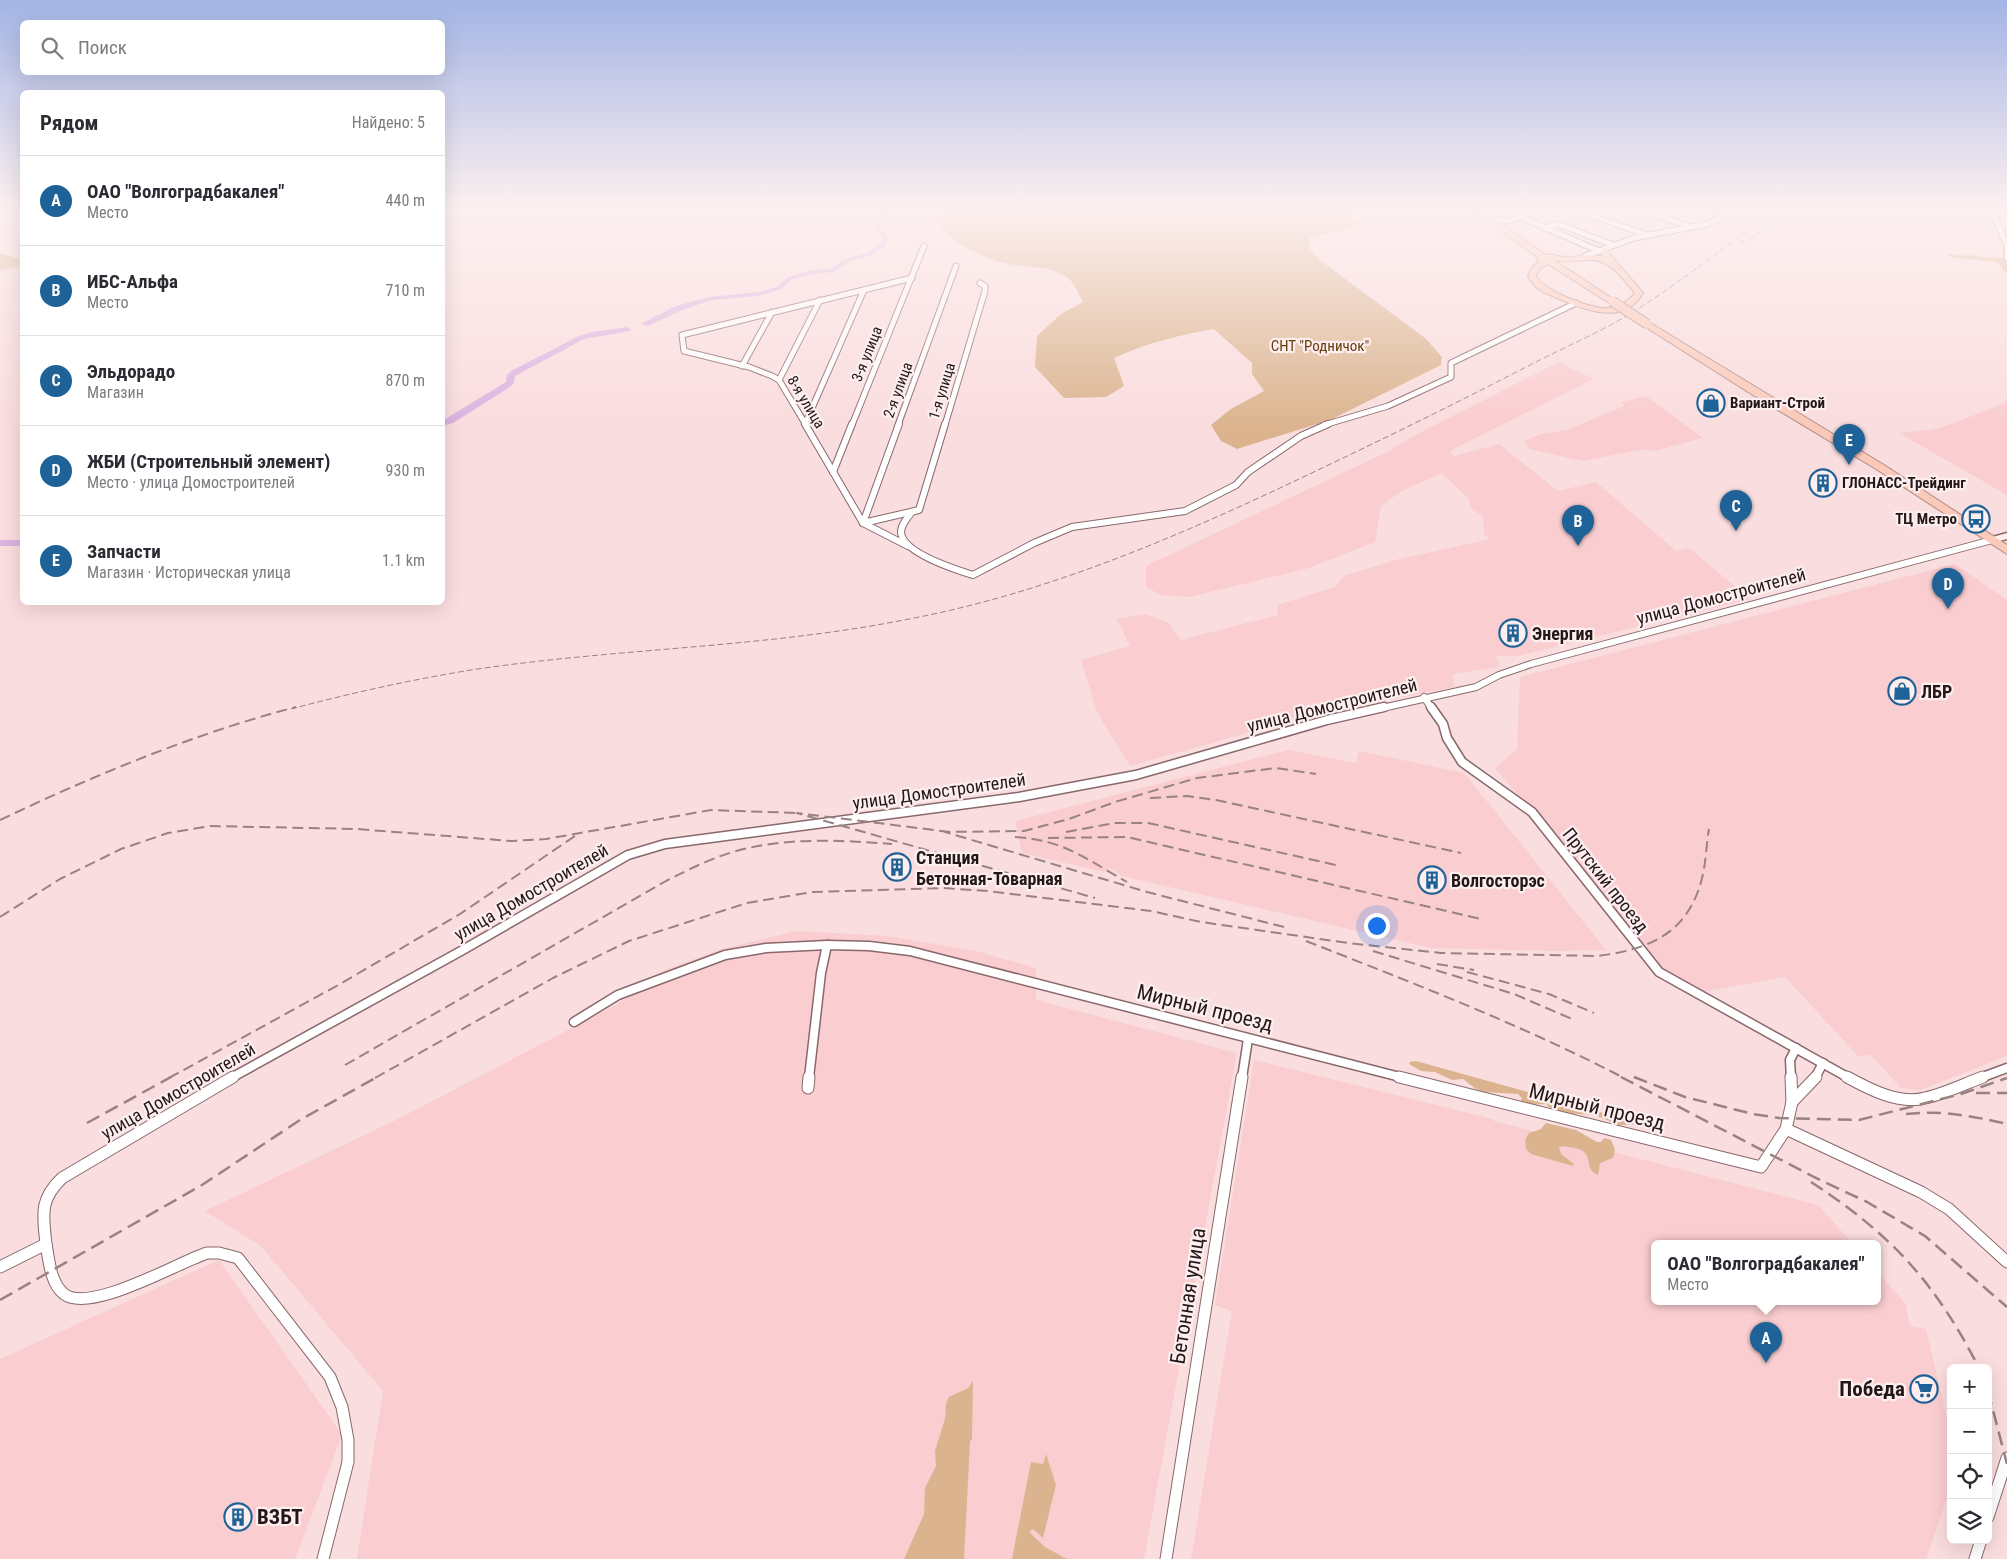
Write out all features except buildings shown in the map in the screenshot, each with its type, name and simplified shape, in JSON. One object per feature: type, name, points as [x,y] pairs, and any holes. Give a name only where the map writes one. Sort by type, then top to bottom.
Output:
[{"type":"highway","points":[[1535,280],[1537,284],[1576,303],[1595,310],[1610,312],[1637,297],[1639,293],[1628,280]]},
{"type":"highway","points":[[1581,280],[1740,383],[1746,390],[1741,391],[1762,397],[2001,539]]},
{"type":"highway","points":[[1650,323],[1884,465],[2001,539],[2007,550]]},
{"type":"street","points":[[742,366],[772,312],[905,280]]},
{"type":"street","name":"3-я улица","points":[[833,472],[911,280]]},
{"type":"street","name":"2-я улица","points":[[863,523],[951,280]]},
{"type":"street","name":"1-я улица","points":[[916,511],[986,291],[985,286],[980,283]]},
{"type":"street","points":[[805,424],[864,290]]},
{"type":"street","points":[[779,380],[820,300]]},
{"type":"street","points":[[863,523],[954,569],[973,575],[1034,543],[1072,527],[1185,511],[1236,485],[1248,472],[1301,436],[1322,426],[1388,406],[1450,377],[1451,363],[1576,303]]},
{"type":"street","name":"8-я улица","points":[[772,312],[682,334],[684,351],[775,376],[863,523]]},
{"type":"street","points":[[909,547],[902,536],[902,529],[916,511]]},
{"type":"street","points":[[863,523],[916,511]]},
{"type":"street","name":"улица Домостроителей","points":[[323,1559],[348,1461],[347,1428],[339,1397],[330,1377],[238,1258],[209,1253],[184,1260],[99,1298],[79,1301],[64,1295],[51,1272],[43,1208],[45,1196],[50,1188],[62,1178],[211,1089],[461,951],[628,855],[665,844],[1019,797],[1136,775],[1327,720],[1476,687],[1499,675],[1531,664],[2001,539]]},
{"type":"street","name":"Прутский проезд","points":[[1424,697],[1443,724],[1447,738],[1462,762],[1532,812],[1659,972],[1869,1089],[1898,1098],[1923,1099],[2007,1068]]},
{"type":"street","points":[[808,1088],[821,972],[827,945]]},
{"type":"street","name":"Мирный проезд","points":[[574,1022],[618,995],[725,955],[766,948],[827,945],[869,946],[910,951],[1248,1039],[1761,1167],[1786,1129],[1792,1102],[1790,1060],[1796,1048]]},
{"type":"street","name":"Бетонная улица","points":[[1166,1559],[1248,1039]]},
{"type":"street","points":[[1792,1102],[1818,1075],[1823,1063]]},
{"type":"street","points":[[1786,1129],[1921,1192],[1949,1209],[2007,1262]]},
{"type":"street","points":[[0,1266],[46,1244]]},
{"type":"street","points":[[1992,1505],[2007,1458]]},
{"type":"street","points":[[1975,1559],[1980,1544]]},
{"type":"shaded area","points":[[1559,362],[1594,379],[1457,447],[1449,453],[1455,456],[1499,444],[1558,491],[1596,482],[1676,551],[1689,548],[1750,599],[1518,656],[1496,656],[1500,667],[1453,674],[1454,687],[1362,705],[1354,703],[1130,766],[1097,712],[1081,660],[1130,646],[1117,619],[1145,614],[1169,623],[1180,640],[1278,615],[1277,605],[1335,587],[1344,576],[1399,559],[1490,539],[1484,534],[1483,517],[1470,506],[1470,500],[1442,473],[1400,492],[1381,506],[1375,542],[1309,568],[1189,597],[1161,595],[1146,587],[1146,566],[1387,452],[1417,434]]},
{"type":"shaded area","points":[[1646,396],[1703,438],[1655,451],[1644,449],[1583,461],[1529,449],[1524,441],[1541,434],[1567,430],[1624,406],[1622,402]]},
{"type":"shaded area","points":[[2007,399],[2007,495],[1899,433],[1931,430],[1946,426],[2003,404]]},
{"type":"shaded area","points":[[1955,564],[2007,600],[2007,1056],[1920,1090],[1901,1088],[1870,1054],[1859,1057],[1785,977],[1701,992],[1665,971],[1495,768],[1517,749],[1520,677]]},
{"type":"shaded area","points":[[1288,750],[1356,763],[1359,751],[1464,773],[1606,950],[1558,951],[1431,948],[1122,876],[1109,868],[1104,872],[1022,853],[1015,821]]},
{"type":"shaded area","points":[[796,931],[887,936],[976,951],[1036,968],[1036,1000],[1237,1053],[1144,1559],[357,1559],[383,1391],[261,1246],[205,1211],[400,1118],[616,1005],[662,971],[722,949]]},
{"type":"shaded area","points":[[1254,1060],[1493,1119],[1494,1121],[1818,1205],[1849,1240],[1651,1240],[1651,1305],[1881,1305],[1881,1276],[1905,1303],[1910,1326],[1926,1329],[1947,1418],[1947,1499],[1926,1559],[1191,1559],[1232,1311],[1215,1305]]},
{"type":"shaded area","name":"ВЗБТ","points":[[219,1260],[342,1435],[295,1559],[0,1559],[0,1359]]},
{"type":"green space","name":"СНТ \"Родничок\"","points":[[1070,280],[1346,280],[1425,338],[1442,357],[1441,365],[1330,420],[1237,449],[1221,441],[1211,425],[1231,409],[1264,391],[1252,374],[1252,363],[1214,329],[1163,340],[1114,358],[1124,386],[1106,397],[1064,398],[1035,367],[1037,336],[1061,314],[1083,302]]},
{"type":"green space","points":[[1416,1061],[1643,1124],[1619,1125],[1595,1115],[1564,1113],[1552,1110],[1546,1104],[1529,1105],[1520,1103],[1522,1098],[1518,1094],[1484,1092],[1476,1089],[1463,1079],[1452,1080],[1435,1072],[1421,1071],[1409,1064]]},
{"type":"green space","points":[[1546,1123],[1576,1130],[1597,1142],[1601,1142],[1604,1138],[1611,1140],[1615,1150],[1613,1158],[1600,1163],[1598,1175],[1590,1168],[1587,1156],[1581,1150],[1566,1146],[1559,1148],[1561,1154],[1574,1164],[1573,1166],[1531,1154],[1526,1149],[1525,1140],[1529,1133],[1541,1129]]},
{"type":"green space","points":[[973,1381],[972,1439],[970,1441],[964,1559],[904,1559],[924,1514],[925,1488],[936,1466],[935,1451],[945,1419],[946,1404],[949,1397],[968,1388]]},
{"type":"green space","points":[[1046,1454],[1056,1485],[1043,1538],[1033,1529],[1029,1532],[1045,1547],[1067,1559],[1012,1559],[1031,1462],[1043,1464]]},
{"type":"waterway","points":[[645,324],[679,308],[711,298],[759,294],[779,288],[788,280]]},
{"type":"waterway","points":[[445,423],[510,383],[511,375],[514,373],[560,347],[588,335],[627,329]]},
{"type":"waterway","points":[[0,543],[20,543]]},
{"type":"railway","points":[[291,709],[381,687],[471,670],[855,629],[966,607],[1022,591],[1131,553],[1291,483],[1606,328],[1680,280]]},
{"type":"railway","points":[[0,820],[72,787],[145,757],[220,730],[296,707]]},
{"type":"railway","points":[[950,832],[1024,831],[1069,819],[1115,802],[1197,778],[1276,768],[1316,774]]},
{"type":"railway","points":[[1150,798],[1187,796],[1216,800],[1461,853]]},
{"type":"railway","points":[[0,917],[60,879],[121,849],[168,833],[210,826],[357,829],[511,841],[546,839],[711,810],[797,813]]},
{"type":"railway","points":[[797,813],[950,832]]},
{"type":"railway","points":[[797,813],[1095,898]]},
{"type":"railway","points":[[1066,832],[1115,823],[1148,823],[1336,865]]},
{"type":"railway","points":[[375,1078],[553,978],[629,941],[747,903],[812,892],[943,888],[988,891],[1151,911],[1201,922],[1348,943],[1441,953],[1597,956],[1615,953],[1648,944],[1662,937],[1675,927],[1685,915],[1694,900],[1701,882],[1709,829]]},
{"type":"railway","points":[[950,832],[945,832],[1147,892],[1284,927]]},
{"type":"railway","points":[[169,1078],[340,984],[460,914],[575,836]]},
{"type":"railway","points":[[1015,837],[1061,846],[1127,882]]},
{"type":"railway","points":[[1048,838],[1127,837],[1481,919]]},
{"type":"railway","points":[[345,1065],[666,881],[716,858],[752,847],[792,842],[852,841],[892,844]]},
{"type":"railway","points":[[1306,941],[1507,1022],[1624,1078]]},
{"type":"railway","points":[[1373,951],[1514,994],[1572,1019]]},
{"type":"railway","points":[[1437,964],[1474,970]]},
{"type":"railway","points":[[1467,972],[1549,994],[1594,1013]]},
{"type":"railway","points":[[87,1123],[171,1077]]},
{"type":"railway","points":[[0,1300],[202,1185],[300,1120],[377,1077]]},
{"type":"railway","points":[[1621,1077],[1814,1177],[1867,1202],[1925,1236],[2007,1307]]},
{"type":"railway","points":[[1637,1078],[1634,1077],[1685,1097],[1753,1114],[1779,1118],[1859,1120],[1961,1094],[2007,1078]]},
{"type":"railway","points":[[1976,1093],[2007,1093]]},
{"type":"railway","points":[[1906,1114],[1957,1114],[2007,1124]]},
{"type":"railway","points":[[1811,1182],[1865,1221],[1909,1263],[1946,1310],[1977,1364]]},
{"type":"railway","points":[[1992,1406],[2007,1464]]},
{"type":"place","name":"Вариант-Строй","points":[[1711,403]]},
{"type":"place","name":"Запчасти","points":[[1849,465]]},
{"type":"place","name":"ГЛОНАСС-Трейдинг","points":[[1823,483]]},
{"type":"place","name":"ТЦ Метро","points":[[1976,519]]},
{"type":"place","name":"Эльдорадо","points":[[1736,531]]},
{"type":"place","name":"ИБС-Альфа","points":[[1578,546]]},
{"type":"place","name":"ЖБИ (Строительный элемент)","points":[[1948,609]]},
{"type":"place","name":"Энергия","points":[[1513,633]]},
{"type":"place","name":"ЛБР","points":[[1902,691]]},
{"type":"place","name":"Станция Бетонная-Товарная","points":[[897,867]]},
{"type":"place","name":"Волгосторэс","points":[[1432,880]]},
{"type":"place","name":"ОАО \"Волгоградбакалея\"","points":[[1766,1363]]},
{"type":"place","name":"Победа","points":[[1924,1389]]},
{"type":"place","name":"ВЗБТ","points":[[238,1517]]}]
